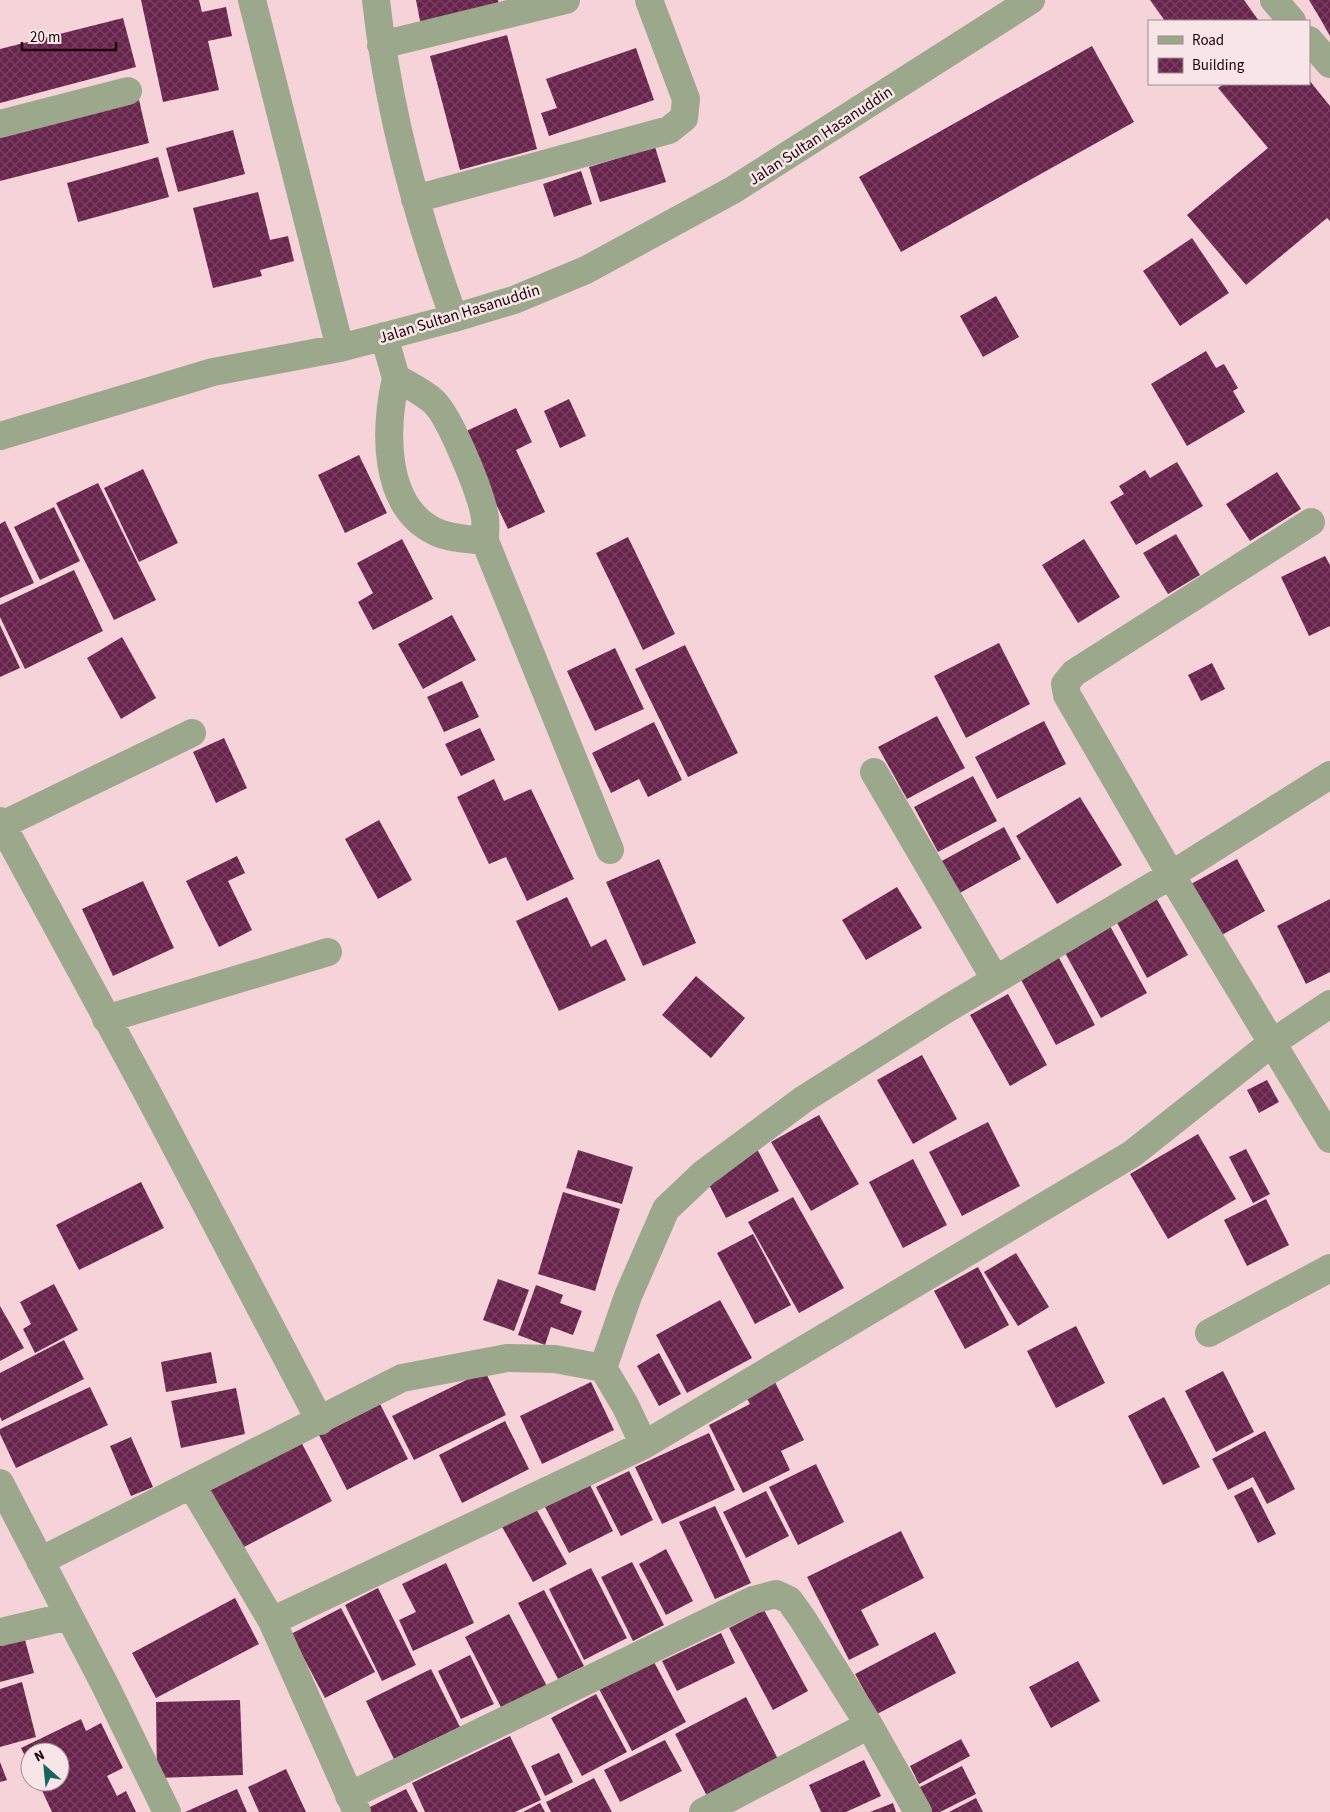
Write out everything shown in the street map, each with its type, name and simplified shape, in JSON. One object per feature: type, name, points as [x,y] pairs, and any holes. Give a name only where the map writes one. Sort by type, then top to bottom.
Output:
[{"type":"street","points":[[252,0],[340,348]]},
{"type":"street","points":[[376,0],[381,46],[395,123],[427,244],[454,318]]},
{"type":"street","points":[[381,46],[566,0]]},
{"type":"street","points":[[415,199],[669,130],[684,118],[686,99],[649,0]]},
{"type":"street","name":"Jalan Sultan Hasanuddin","points":[[0,435],[213,372],[340,348],[454,318],[514,300],[586,270],[734,190],[1031,0]]},
{"type":"street","points":[[1274,0],[1291,20]]},
{"type":"street","points":[[1310,41],[1330,64]]},
{"type":"street","points":[[0,124],[128,91]]},
{"type":"street","points":[[384,336],[396,378],[390,402],[387,435],[391,468],[413,517],[436,532],[457,538],[485,541]]},
{"type":"street","points":[[396,378],[416,388],[436,403],[450,427],[480,496],[485,517],[485,541],[610,850]]},
{"type":"street","points":[[1311,522],[1074,673],[1066,684],[1067,695],[1330,1139]]},
{"type":"street","points":[[192,733],[1,823],[148,1094],[320,1421]]},
{"type":"street","points":[[874,772],[996,980]]},
{"type":"street","points":[[602,1368],[628,1296],[666,1209],[704,1173],[804,1099],[996,980],[1172,875],[1330,775]]},
{"type":"street","points":[[106,1019],[328,952]]},
{"type":"street","points":[[272,1621],[644,1445],[1132,1154],[1272,1043],[1330,1004]]},
{"type":"street","points":[[1209,1333],[1330,1268]]},
{"type":"street","points":[[40,1562],[402,1378],[507,1358],[555,1359],[602,1368],[625,1404],[644,1445]]},
{"type":"street","points":[[0,1483],[69,1616],[166,1812]]},
{"type":"street","points":[[192,1486],[272,1621],[353,1804],[744,1604],[776,1594],[789,1600],[802,1618],[869,1725],[918,1812]]},
{"type":"street","points":[[0,1632],[69,1616]]},
{"type":"street","points":[[702,1812],[869,1725]]},
{"type":"building","points":[[141,0],[199,0],[202,12],[226,7],[232,36],[208,41],[219,90],[163,102]]},
{"type":"building","points":[[416,0],[498,0],[500,10],[421,26]]},
{"type":"building","points":[[1150,0],[1244,0],[1258,20],[1164,20]]},
{"type":"building","points":[[1309,0],[1330,0],[1330,36],[1318,15]]},
{"type":"building","points":[[123,18],[136,67],[0,103],[0,49]]},
{"type":"building","points":[[507,35],[537,149],[460,170],[430,56]]},
{"type":"building","points":[[1092,46],[1134,122],[901,252],[859,177]]},
{"type":"building","points":[[636,48],[654,100],[549,136],[541,113],[557,108],[546,79]]},
{"type":"building","points":[[1310,81],[1330,106],[1330,221],[1327,218],[1246,285],[1187,215],[1268,148],[1218,88],[1222,85],[1310,85]]},
{"type":"building","points":[[139,100],[149,143],[0,181],[0,135]]},
{"type":"building","points":[[233,130],[245,174],[178,192],[166,148]]},
{"type":"building","points":[[655,147],[666,182],[600,202],[589,167]]},
{"type":"building","points":[[158,157],[169,197],[78,222],[67,183]]},
{"type":"building","points":[[581,171],[592,204],[554,217],[543,184]]},
{"type":"building","points":[[258,192],[270,240],[288,236],[294,261],[260,270],[262,276],[213,288],[193,208]]},
{"type":"building","points":[[1192,238],[1229,293],[1180,326],[1143,271]]},
{"type":"building","points":[[996,296],[1019,337],[983,357],[960,316]]},
{"type":"building","points":[[1206,351],[1216,368],[1224,364],[1238,388],[1233,391],[1245,412],[1187,446],[1151,384]]},
{"type":"building","points":[[569,399],[586,436],[560,448],[544,411]]},
{"type":"building","points":[[516,408],[532,442],[516,450],[545,512],[508,529],[462,433]]},
{"type":"building","points":[[359,455],[387,513],[345,533],[318,475]]},
{"type":"building","points":[[1177,462],[1203,506],[1136,545],[1110,502],[1124,494],[1119,486],[1145,470],[1150,478]]},
{"type":"building","points":[[143,469],[178,543],[139,562],[104,488]]},
{"type":"building","points":[[1277,472],[1301,509],[1250,541],[1226,504]]},
{"type":"building","points":[[98,483],[156,600],[114,620],[56,503]]},
{"type":"building","points":[[54,507],[80,561],[40,580],[14,527]]},
{"type":"building","points":[[5,521],[34,583],[0,598],[0,524]]},
{"type":"building","points":[[1176,534],[1200,575],[1168,594],[1143,553]]},
{"type":"building","points":[[628,537],[675,634],[643,650],[596,553]]},
{"type":"building","points":[[402,539],[433,599],[373,630],[358,602],[373,593],[357,563]]},
{"type":"building","points":[[1084,539],[1120,597],[1078,623],[1042,565]]},
{"type":"building","points":[[1325,556],[1330,565],[1330,626],[1309,636],[1281,577]]},
{"type":"building","points":[[74,570],[103,631],[25,669],[0,617],[0,605]]},
{"type":"building","points":[[452,615],[476,660],[423,689],[398,644]]},
{"type":"building","points":[[0,625],[20,668],[0,677]]},
{"type":"building","points":[[122,637],[156,698],[121,719],[87,658]]},
{"type":"building","points":[[999,643],[1030,704],[966,738],[934,676]]},
{"type":"building","points":[[685,645],[738,753],[688,777],[635,669]]},
{"type":"building","points":[[615,648],[644,709],[595,731],[567,671]]},
{"type":"building","points":[[1212,663],[1225,689],[1201,701],[1188,675]]},
{"type":"building","points":[[462,681],[479,717],[444,732],[427,697]]},
{"type":"building","points":[[937,716],[965,768],[907,799],[878,747]]},
{"type":"building","points":[[1044,721],[1066,764],[997,799],[975,757]]},
{"type":"building","points":[[654,722],[682,780],[648,797],[639,779],[611,793],[592,753]]},
{"type":"building","points":[[480,728],[495,760],[461,776],[445,744]]},
{"type":"building","points":[[224,738],[247,788],[216,803],[193,752]]},
{"type":"building","points":[[973,776],[997,821],[938,852],[914,807]]},
{"type":"building","points":[[494,779],[504,801],[531,789],[574,879],[527,901],[506,857],[489,864],[457,797]]},
{"type":"building","points":[[1080,797],[1122,865],[1057,904],[1016,836]]},
{"type":"building","points":[[379,820],[412,880],[378,899],[345,839]]},
{"type":"building","points":[[1004,827],[1021,859],[958,894],[940,862]]},
{"type":"building","points":[[237,856],[245,873],[228,881],[252,930],[219,947],[186,881]]},
{"type":"building","points":[[659,859],[696,943],[643,966],[606,882]]},
{"type":"building","points":[[1237,859],[1265,911],[1220,936],[1191,884]]},
{"type":"building","points":[[143,881],[174,948],[113,976],[82,909]]},
{"type":"building","points":[[897,887],[922,928],[866,960],[842,920]]},
{"type":"building","points":[[1155,896],[1188,955],[1147,978],[1115,919]]},
{"type":"building","points":[[567,897],[591,947],[606,939],[626,980],[559,1011],[516,921]]},
{"type":"building","points":[[1330,899],[1330,972],[1306,984],[1277,926]]},
{"type":"building","points":[[1110,926],[1147,993],[1101,1018],[1064,951]]},
{"type":"building","points":[[1058,956],[1095,1025],[1056,1045],[1019,976]]},
{"type":"building","points":[[696,976],[745,1018],[711,1058],[662,1015]]},
{"type":"building","points":[[1008,994],[1047,1065],[1010,1086],[970,1015]]},
{"type":"building","points":[[922,1055],[957,1119],[913,1144],[877,1080]]},
{"type":"building","points":[[1267,1080],[1279,1102],[1259,1113],[1247,1090]]},
{"type":"building","points":[[819,1115],[859,1184],[811,1211],[771,1142]]},
{"type":"building","points":[[988,1122],[1020,1186],[962,1216],[929,1152]]},
{"type":"building","points":[[1198,1134],[1236,1199],[1168,1239],[1130,1174]]},
{"type":"building","points":[[757,1149],[779,1191],[726,1218],[704,1175]]},
{"type":"building","points":[[1246,1149],[1270,1194],[1253,1203],[1229,1157]]},
{"type":"building","points":[[578,1150],[633,1167],[622,1204],[566,1188]]},
{"type":"building","points":[[913,1159],[947,1225],[903,1248],[869,1182]]},
{"type":"building","points":[[141,1182],[164,1228],[79,1270],[56,1225]]},
{"type":"building","points":[[563,1192],[620,1209],[595,1291],[538,1274]]},
{"type":"building","points":[[793,1197],[844,1288],[799,1313],[748,1222]]},
{"type":"building","points":[[1266,1199],[1289,1245],[1247,1266],[1224,1220]]},
{"type":"building","points":[[753,1234],[791,1305],[755,1324],[717,1253]]},
{"type":"building","points":[[1016,1253],[1049,1307],[1018,1326],[984,1272]]},
{"type":"building","points":[[978,1267],[1009,1325],[965,1349],[934,1291]]},
{"type":"building","points":[[498,1279],[529,1290],[514,1331],[483,1320]]},
{"type":"building","points":[[54,1284],[78,1330],[35,1353],[23,1329],[31,1324],[20,1302]]},
{"type":"building","points":[[536,1285],[563,1295],[560,1303],[582,1311],[573,1335],[551,1327],[545,1345],[518,1335]]},
{"type":"building","points":[[720,1300],[752,1358],[687,1393],[656,1335]]},
{"type":"building","points":[[0,1306],[24,1348],[0,1361]]},
{"type":"building","points":[[1076,1326],[1105,1383],[1056,1408],[1027,1351]]},
{"type":"building","points":[[64,1340],[84,1379],[2,1421],[0,1417],[0,1373]]},
{"type":"building","points":[[211,1352],[217,1383],[166,1392],[161,1362]]},
{"type":"building","points":[[659,1353],[681,1394],[659,1406],[637,1366]]},
{"type":"building","points":[[485,1371],[506,1415],[414,1460],[392,1416]]},
{"type":"building","points":[[1223,1371],[1254,1432],[1216,1452],[1185,1391]]},
{"type":"building","points":[[591,1382],[614,1430],[542,1464],[520,1416]]},
{"type":"building","points":[[775,1382],[804,1440],[781,1451],[790,1470],[743,1493],[709,1425],[750,1404],[746,1397]]},
{"type":"building","points":[[90,1387],[108,1425],[16,1468],[0,1434],[0,1429]]},
{"type":"building","points":[[236,1388],[245,1434],[181,1448],[171,1401]]},
{"type":"building","points":[[1164,1397],[1200,1467],[1163,1485],[1128,1416]]},
{"type":"building","points":[[380,1404],[408,1459],[347,1490],[319,1435]]},
{"type":"building","points":[[505,1421],[529,1469],[462,1503],[439,1455]]},
{"type":"building","points":[[1265,1431],[1295,1489],[1267,1504],[1253,1477],[1228,1490],[1212,1459]]},
{"type":"building","points":[[709,1433],[735,1490],[662,1524],[635,1467]]},
{"type":"building","points":[[131,1437],[153,1487],[131,1496],[110,1446]]},
{"type":"building","points":[[299,1438],[332,1501],[240,1549],[206,1486]]},
{"type":"building","points":[[816,1464],[844,1522],[798,1545],[769,1487]]},
{"type":"building","points":[[629,1471],[653,1520],[621,1536],[596,1487]]},
{"type":"building","points":[[589,1483],[613,1531],[569,1553],[544,1505]]},
{"type":"building","points":[[1252,1487],[1276,1534],[1258,1543],[1234,1496]]},
{"type":"building","points":[[766,1491],[789,1536],[746,1558],[723,1512]]},
{"type":"building","points":[[715,1506],[751,1583],[715,1599],[679,1522]]},
{"type":"building","points":[[535,1507],[567,1564],[533,1582],[501,1525]]},
{"type":"building","points":[[901,1531],[924,1578],[861,1610],[879,1645],[849,1660],[807,1577]]},
{"type":"building","points":[[666,1549],[693,1601],[666,1615],[639,1564]]},
{"type":"building","points":[[632,1562],[664,1625],[633,1641],[601,1577]]},
{"type":"building","points":[[446,1563],[474,1623],[413,1651],[399,1620],[416,1612],[402,1584]]},
{"type":"building","points":[[591,1568],[627,1638],[584,1660],[549,1589]]},
{"type":"building","points":[[378,1588],[416,1665],[382,1681],[345,1605]]},
{"type":"building","points":[[544,1590],[584,1666],[558,1679],[518,1603]]},
{"type":"building","points":[[235,1598],[259,1644],[156,1698],[132,1653]]},
{"type":"building","points":[[341,1608],[375,1672],[325,1698],[291,1634]]},
{"type":"building","points":[[764,1610],[808,1691],[773,1710],[729,1628]]},
{"type":"building","points":[[509,1614],[549,1690],[504,1713],[465,1637]]},
{"type":"building","points":[[935,1632],[956,1673],[877,1714],[855,1674]]},
{"type":"building","points":[[721,1633],[735,1663],[677,1691],[662,1661]]},
{"type":"building","points":[[25,1640],[34,1673],[0,1682],[0,1646]]},
{"type":"building","points":[[470,1655],[494,1704],[461,1719],[438,1671]]},
{"type":"building","points":[[653,1660],[686,1722],[632,1751],[599,1689]]},
{"type":"building","points":[[1078,1661],[1100,1701],[1051,1728],[1029,1687]]},
{"type":"building","points":[[431,1669],[460,1727],[394,1759],[366,1701]]},
{"type":"building","points":[[22,1682],[36,1737],[0,1747],[0,1689]]},
{"type":"building","points":[[596,1694],[627,1752],[582,1776],[551,1718]]},
{"type":"building","points":[[746,1697],[778,1759],[707,1796],[675,1734]]},
{"type":"building","points":[[240,1700],[243,1775],[157,1778],[156,1702]]},
{"type":"building","points":[[81,1719],[86,1731],[101,1723],[123,1768],[107,1776],[117,1796],[126,1791],[136,1812],[52,1812],[43,1792],[70,1792],[70,1742],[33,1742]]},
{"type":"building","points":[[510,1736],[541,1800],[515,1812],[425,1812],[412,1783]]},
{"type":"building","points":[[961,1739],[970,1756],[919,1784],[910,1766]]},
{"type":"building","points":[[665,1740],[682,1771],[620,1802],[604,1770]]},
{"type":"building","points":[[559,1753],[573,1782],[545,1796],[531,1766]]},
{"type":"building","points":[[864,1760],[881,1796],[846,1812],[821,1812],[809,1785]]},
{"type":"building","points":[[0,1762],[7,1780],[0,1782]]},
{"type":"building","points":[[962,1766],[976,1794],[940,1812],[930,1812],[918,1788]]},
{"type":"building","points":[[286,1769],[306,1812],[259,1812],[248,1787]]},
{"type":"building","points":[[594,1778],[612,1812],[551,1812],[546,1802]]},
{"type":"building","points":[[237,1789],[247,1812],[185,1812]]},
{"type":"building","points":[[406,1789],[418,1812],[360,1812]]},
{"type":"building","points":[[976,1798],[983,1812],[949,1812]]},
{"type":"building","points":[[540,1803],[545,1812],[523,1812]]},
{"type":"building","points":[[893,1803],[896,1812],[870,1812]]}]
